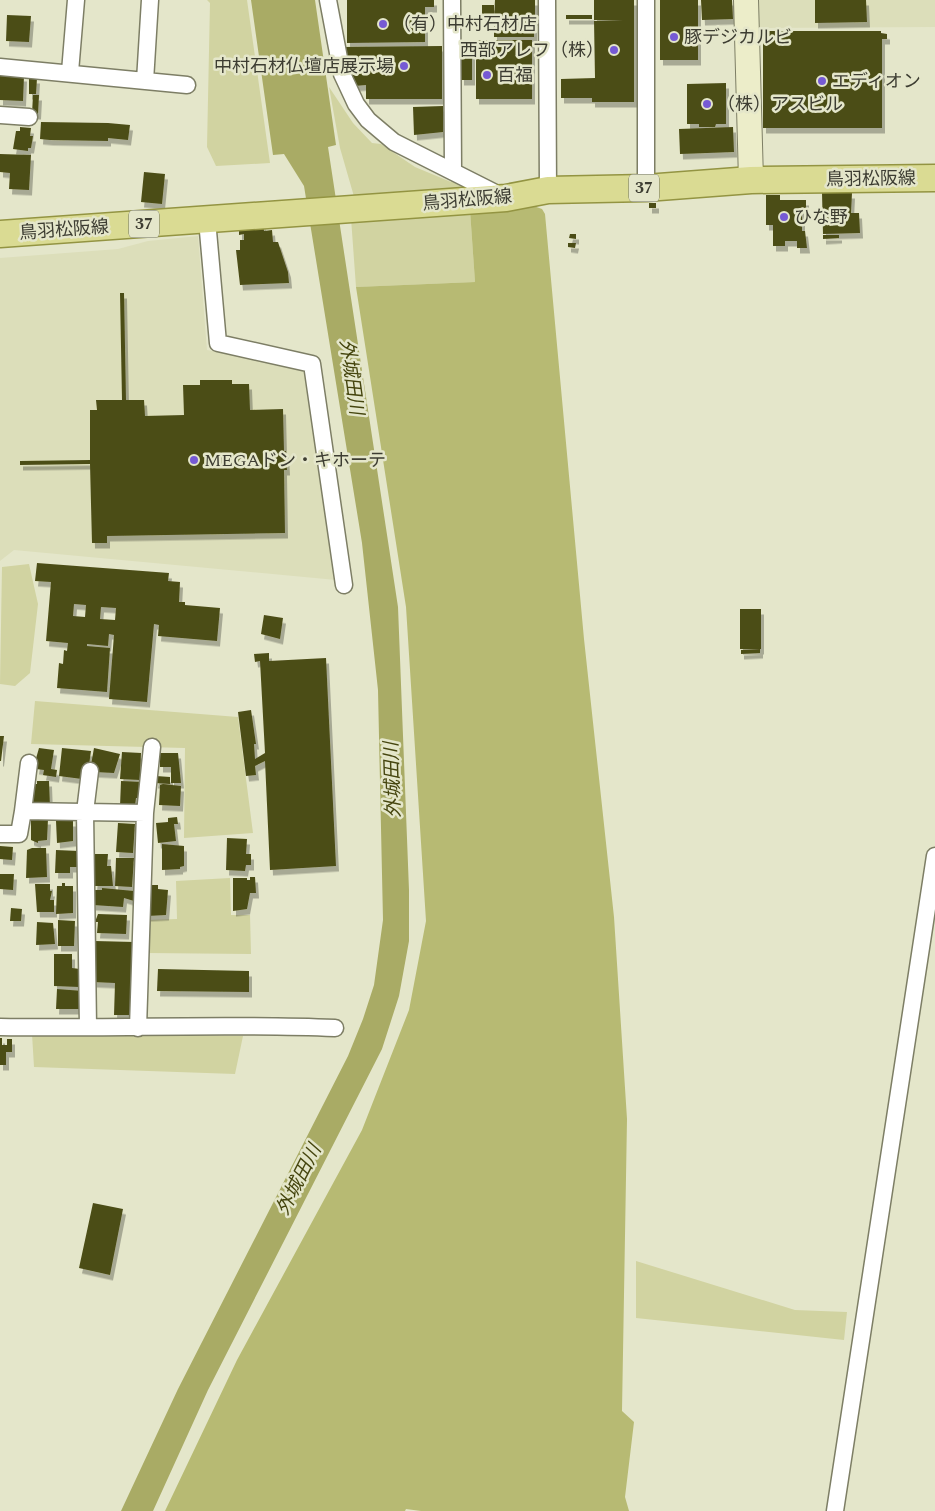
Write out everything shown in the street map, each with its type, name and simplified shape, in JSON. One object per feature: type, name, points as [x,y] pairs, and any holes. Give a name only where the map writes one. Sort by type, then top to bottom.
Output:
[{"type":"main road","name":"鳥羽松阪線","points":[[0,234],[506,198],[548,190],[646,188],[751,180],[935,178]]},
{"type":"street","points":[[70,72],[76,0]]},
{"type":"street","points":[[145,81],[150,0]]},
{"type":"street","points":[[328,0],[342,74],[356,104],[368,120],[394,142],[506,198]]},
{"type":"street","points":[[452,0],[453,171]]},
{"type":"street","points":[[547,0],[548,190]]},
{"type":"street","points":[[646,0],[646,188]]},
{"type":"street","points":[[746,0],[751,180]]},
{"type":"street","points":[[0,67],[70,72],[187,86]]},
{"type":"street","points":[[0,115],[29,117]]},
{"type":"street","points":[[206,220],[218,344],[312,364],[344,585]]},
{"type":"street","points":[[138,1028],[145,813],[152,747]]},
{"type":"street","points":[[0,834],[19,834],[29,763]]},
{"type":"street","points":[[88,1028],[85,812],[90,770]]},
{"type":"street","points":[[23,811],[145,813]]},
{"type":"street","points":[[835,1511],[935,856]]},
{"type":"street","points":[[0,1027],[138,1028],[274,1025],[335,1028]]},
{"type":"shaded area","points":[[207,0],[247,0],[270,163],[216,166],[207,147],[210,3]]},
{"type":"shaded area","points":[[757,0],[935,0],[935,27],[758,28]]},
{"type":"shaded area","points":[[329,87],[353,123],[372,143],[381,144],[415,167],[451,182],[454,176],[481,190],[355,200],[340,148]]},
{"type":"shaded area","points":[[531,205],[542,209],[545,214],[584,639],[614,917],[627,1119],[622,1411],[634,1422],[625,1497],[629,1511],[421,1511],[406,1509],[405,1511],[165,1511],[237,1360],[362,1130],[409,1010],[426,921],[406,607],[356,287],[475,282],[470,210]]},
{"type":"shaded area","points":[[470,210],[475,282],[356,287],[351,218]]},
{"type":"shaded area","points":[[198,236],[207,350],[303,367],[336,580],[14,550],[0,561],[0,258],[118,249],[148,241]]},
{"type":"shaded area","points":[[29,564],[38,604],[30,673],[15,686],[0,684],[2,567]]},
{"type":"shaded area","points":[[35,701],[238,717],[253,833],[184,838],[185,748],[31,744]]},
{"type":"shaded area","points":[[230,878],[231,915],[250,915],[251,954],[147,953],[147,920],[177,919],[176,881]]},
{"type":"shaded area","points":[[32,1034],[243,1036],[235,1074],[34,1067]]},
{"type":"shaded area","points":[[636,1261],[795,1310],[847,1312],[844,1340],[636,1318]]},
{"type":"water","name":"外城田川","points":[[251,0],[315,0],[336,145],[328,147],[398,607],[409,890],[409,941],[399,996],[382,1049],[208,1390],[153,1511],[121,1511],[178,1389],[348,1056],[374,985],[383,920],[378,690],[362,543],[304,186],[284,154],[273,155]]},
{"type":"building","name":"（有）中村石材店","points":[[347,0],[434,0],[434,7],[425,7],[425,42],[347,43]]},
{"type":"building","points":[[495,0],[535,0],[535,20],[494,19]]},
{"type":"building","name":"西部アレフ（株）","points":[[594,0],[634,0],[634,102],[592,102],[592,98],[561,98],[561,79],[595,78],[594,21],[623,21],[594,20]]},
{"type":"building","points":[[660,0],[698,0],[698,60],[660,60]]},
{"type":"building","points":[[701,0],[732,0],[733,19],[702,20]]},
{"type":"building","points":[[815,0],[866,0],[867,22],[815,23]]},
{"type":"building","points":[[482,5],[494,5],[494,17],[482,16]]},
{"type":"building","points":[[7,15],[31,16],[29,42],[6,41]]},
{"type":"building","points":[[566,15],[592,15],[592,19],[566,19]]},
{"type":"building","points":[[494,21],[534,22],[534,37],[494,37]]},
{"type":"building","name":"エディオン","points":[[763,31],[881,31],[881,33],[887,34],[887,39],[882,39],[882,128],[763,128]]},
{"type":"building","points":[[461,40],[472,40],[472,80],[461,80]]},
{"type":"building","points":[[476,40],[532,40],[532,99],[476,99]]},
{"type":"building","name":"中村石材仏壇店展示場","points":[[442,46],[442,99],[366,99],[366,85],[354,86],[343,47]]},
{"type":"building","points":[[0,75],[24,76],[23,101],[0,100]]},
{"type":"building","points":[[29,78],[37,78],[36,94],[29,94]]},
{"type":"building","name":"（株）アスビル","points":[[726,83],[726,124],[716,124],[715,127],[699,127],[699,124],[687,124],[687,84]]},
{"type":"building","points":[[33,95],[39,95],[38,114],[32,114]]},
{"type":"building","points":[[443,106],[443,132],[414,135],[413,107]]},
{"type":"building","points":[[41,122],[130,125],[128,140],[108,138],[108,141],[50,140],[40,139]]},
{"type":"building","points":[[20,127],[31,128],[30,136],[33,136],[31,148],[28,148],[28,151],[13,149],[16,131],[20,131]]},
{"type":"building","points":[[733,127],[734,152],[680,154],[679,129]]},
{"type":"building","points":[[0,154],[31,155],[29,190],[9,189],[10,173],[0,172]]},
{"type":"building","points":[[144,172],[165,174],[162,204],[141,202]]},
{"type":"building","points":[[822,193],[852,193],[851,213],[859,213],[860,233],[823,234]]},
{"type":"building","name":"ひな野","points":[[766,195],[780,195],[780,200],[806,200],[806,210],[802,210],[802,231],[805,231],[807,248],[797,248],[797,241],[785,241],[785,246],[773,246],[773,225],[766,225]]},
{"type":"building","points":[[649,203],[656,203],[656,208],[649,208]]},
{"type":"building","points":[[263,224],[264,231],[272,230],[273,242],[278,242],[288,272],[289,283],[240,285],[236,250],[240,250],[240,240],[244,240],[244,234],[239,235],[239,228]]},
{"type":"building","points":[[570,234],[576,234],[576,239],[569,238]]},
{"type":"building","points":[[823,235],[839,235],[839,238],[823,239]]},
{"type":"building","points":[[568,243],[576,243],[575,248],[568,247]]},
{"type":"building","name":"MEGAドン・キホーテ","points":[[120,293],[124,293],[126,400],[144,400],[145,416],[184,415],[183,385],[200,385],[200,380],[232,380],[232,384],[249,384],[250,410],[283,409],[284,451],[286,451],[287,470],[284,470],[285,533],[107,536],[107,543],[92,543],[90,464],[20,465],[20,461],[90,460],[90,410],[97,410],[96,400],[122,400]]},
{"type":"building","points":[[37,563],[169,573],[168,581],[180,582],[179,602],[185,602],[185,605],[220,608],[217,641],[158,636],[159,625],[154,624],[147,702],[109,699],[114,635],[109,634],[108,646],[87,644],[87,646],[110,648],[107,692],[57,688],[59,663],[63,664],[64,650],[67,651],[68,643],[46,641],[51,582],[35,581]],"holes":[[[74,604],[86,605],[85,617],[73,616]],[[101,607],[116,608],[115,620],[100,619]]]},
{"type":"building","points":[[740,609],[761,609],[761,649],[740,649]]},
{"type":"building","points":[[264,615],[283,618],[280,639],[261,634]]},
{"type":"building","points":[[760,649],[760,653],[741,654],[741,650]]},
{"type":"building","points":[[269,653],[269,661],[326,658],[336,866],[270,870],[265,761],[255,766],[256,775],[246,776],[238,712],[251,710],[256,744],[254,744],[255,759],[265,753],[260,661],[255,662],[254,654]]},
{"type":"building","points":[[0,736],[4,736],[1,761],[0,761]]},
{"type":"building","points":[[39,748],[54,750],[51,769],[57,770],[56,777],[43,775],[44,770],[36,769],[37,762],[35,762]]},
{"type":"building","points":[[62,748],[91,751],[89,765],[83,765],[82,779],[59,776]]},
{"type":"building","points":[[94,748],[120,754],[114,773],[95,772],[96,766],[91,765]]},
{"type":"building","points":[[122,752],[141,753],[140,780],[120,779]]},
{"type":"building","points":[[160,753],[178,753],[181,783],[171,783],[171,767],[160,767]]},
{"type":"building","points":[[156,776],[170,777],[170,784],[155,783]]},
{"type":"building","points":[[37,781],[49,781],[50,807],[32,806],[33,784],[37,784]]},
{"type":"building","points":[[121,781],[142,782],[142,789],[138,789],[138,798],[136,798],[135,806],[120,806]]},
{"type":"building","points":[[160,785],[181,786],[180,806],[159,805]]},
{"type":"building","points":[[177,817],[178,824],[174,824],[176,841],[158,843],[156,823],[168,822],[168,818]]},
{"type":"building","points":[[31,819],[48,819],[47,840],[38,841],[38,843],[31,840]]},
{"type":"building","points":[[56,821],[73,821],[73,841],[57,843]]},
{"type":"building","points":[[118,823],[135,824],[133,853],[116,852]]},
{"type":"building","points":[[227,838],[247,839],[246,854],[251,854],[251,865],[246,865],[245,871],[226,870]]},
{"type":"building","points":[[162,844],[184,846],[184,866],[180,867],[180,869],[162,870]]},
{"type":"building","points":[[0,846],[13,847],[12,860],[0,859]]},
{"type":"building","points":[[46,848],[47,877],[26,878],[27,850]]},
{"type":"building","points":[[56,850],[79,851],[79,867],[70,867],[70,873],[55,873]]},
{"type":"building","points":[[92,854],[108,854],[107,866],[111,866],[113,886],[94,886],[95,875],[91,875]]},
{"type":"building","points":[[116,858],[134,858],[132,887],[115,886]]},
{"type":"building","points":[[0,874],[14,874],[13,890],[0,889]]},
{"type":"building","points":[[250,877],[255,877],[256,893],[250,893],[247,909],[233,911],[233,878],[247,878],[247,880],[250,880]]},
{"type":"building","points":[[62,883],[65,883],[65,886],[73,886],[73,913],[56,914],[57,886],[62,886]]},
{"type":"building","points":[[35,884],[50,884],[50,891],[52,891],[50,900],[54,900],[54,912],[37,912]]},
{"type":"building","points":[[148,885],[158,885],[158,889],[168,890],[166,915],[147,916]]},
{"type":"building","points":[[102,888],[134,891],[134,901],[124,898],[123,907],[93,905],[92,890],[102,890]]},
{"type":"building","points":[[11,908],[22,909],[21,921],[10,921]]},
{"type":"building","points":[[98,914],[127,915],[126,934],[97,933],[98,922],[95,922]]},
{"type":"building","points":[[58,920],[75,921],[74,946],[58,946]]},
{"type":"building","points":[[37,922],[53,923],[55,944],[36,945]]},
{"type":"building","points":[[95,941],[134,942],[132,1015],[114,1015],[115,983],[93,982]]},
{"type":"building","points":[[54,954],[72,954],[72,968],[80,969],[79,987],[54,986]]},
{"type":"building","points":[[158,969],[249,971],[249,992],[157,991]]},
{"type":"building","points":[[57,989],[83,991],[81,1009],[56,1009]]},
{"type":"building","points":[[0,1038],[2,1038],[2,1045],[7,1045],[7,1039],[12,1039],[12,1052],[6,1052],[6,1065],[0,1065]]},
{"type":"building","points":[[93,1203],[123,1209],[110,1275],[79,1268]]},
{"type":"place","name":"（有）中村石材店","points":[[383,24]]},
{"type":"place","name":"豚デジカルビ","points":[[674,37]]},
{"type":"place","name":"西部アレフ（株）","points":[[614,50]]},
{"type":"place","name":"中村石材仏壇店展示場","points":[[404,66]]},
{"type":"place","name":"百福","points":[[487,75]]},
{"type":"place","name":"エディオン","points":[[822,81]]},
{"type":"place","name":"（株）アスビル","points":[[707,104]]},
{"type":"place","name":"ひな野","points":[[784,217]]},
{"type":"place","name":"MEGAドン・キホーテ","points":[[194,460]]}]
